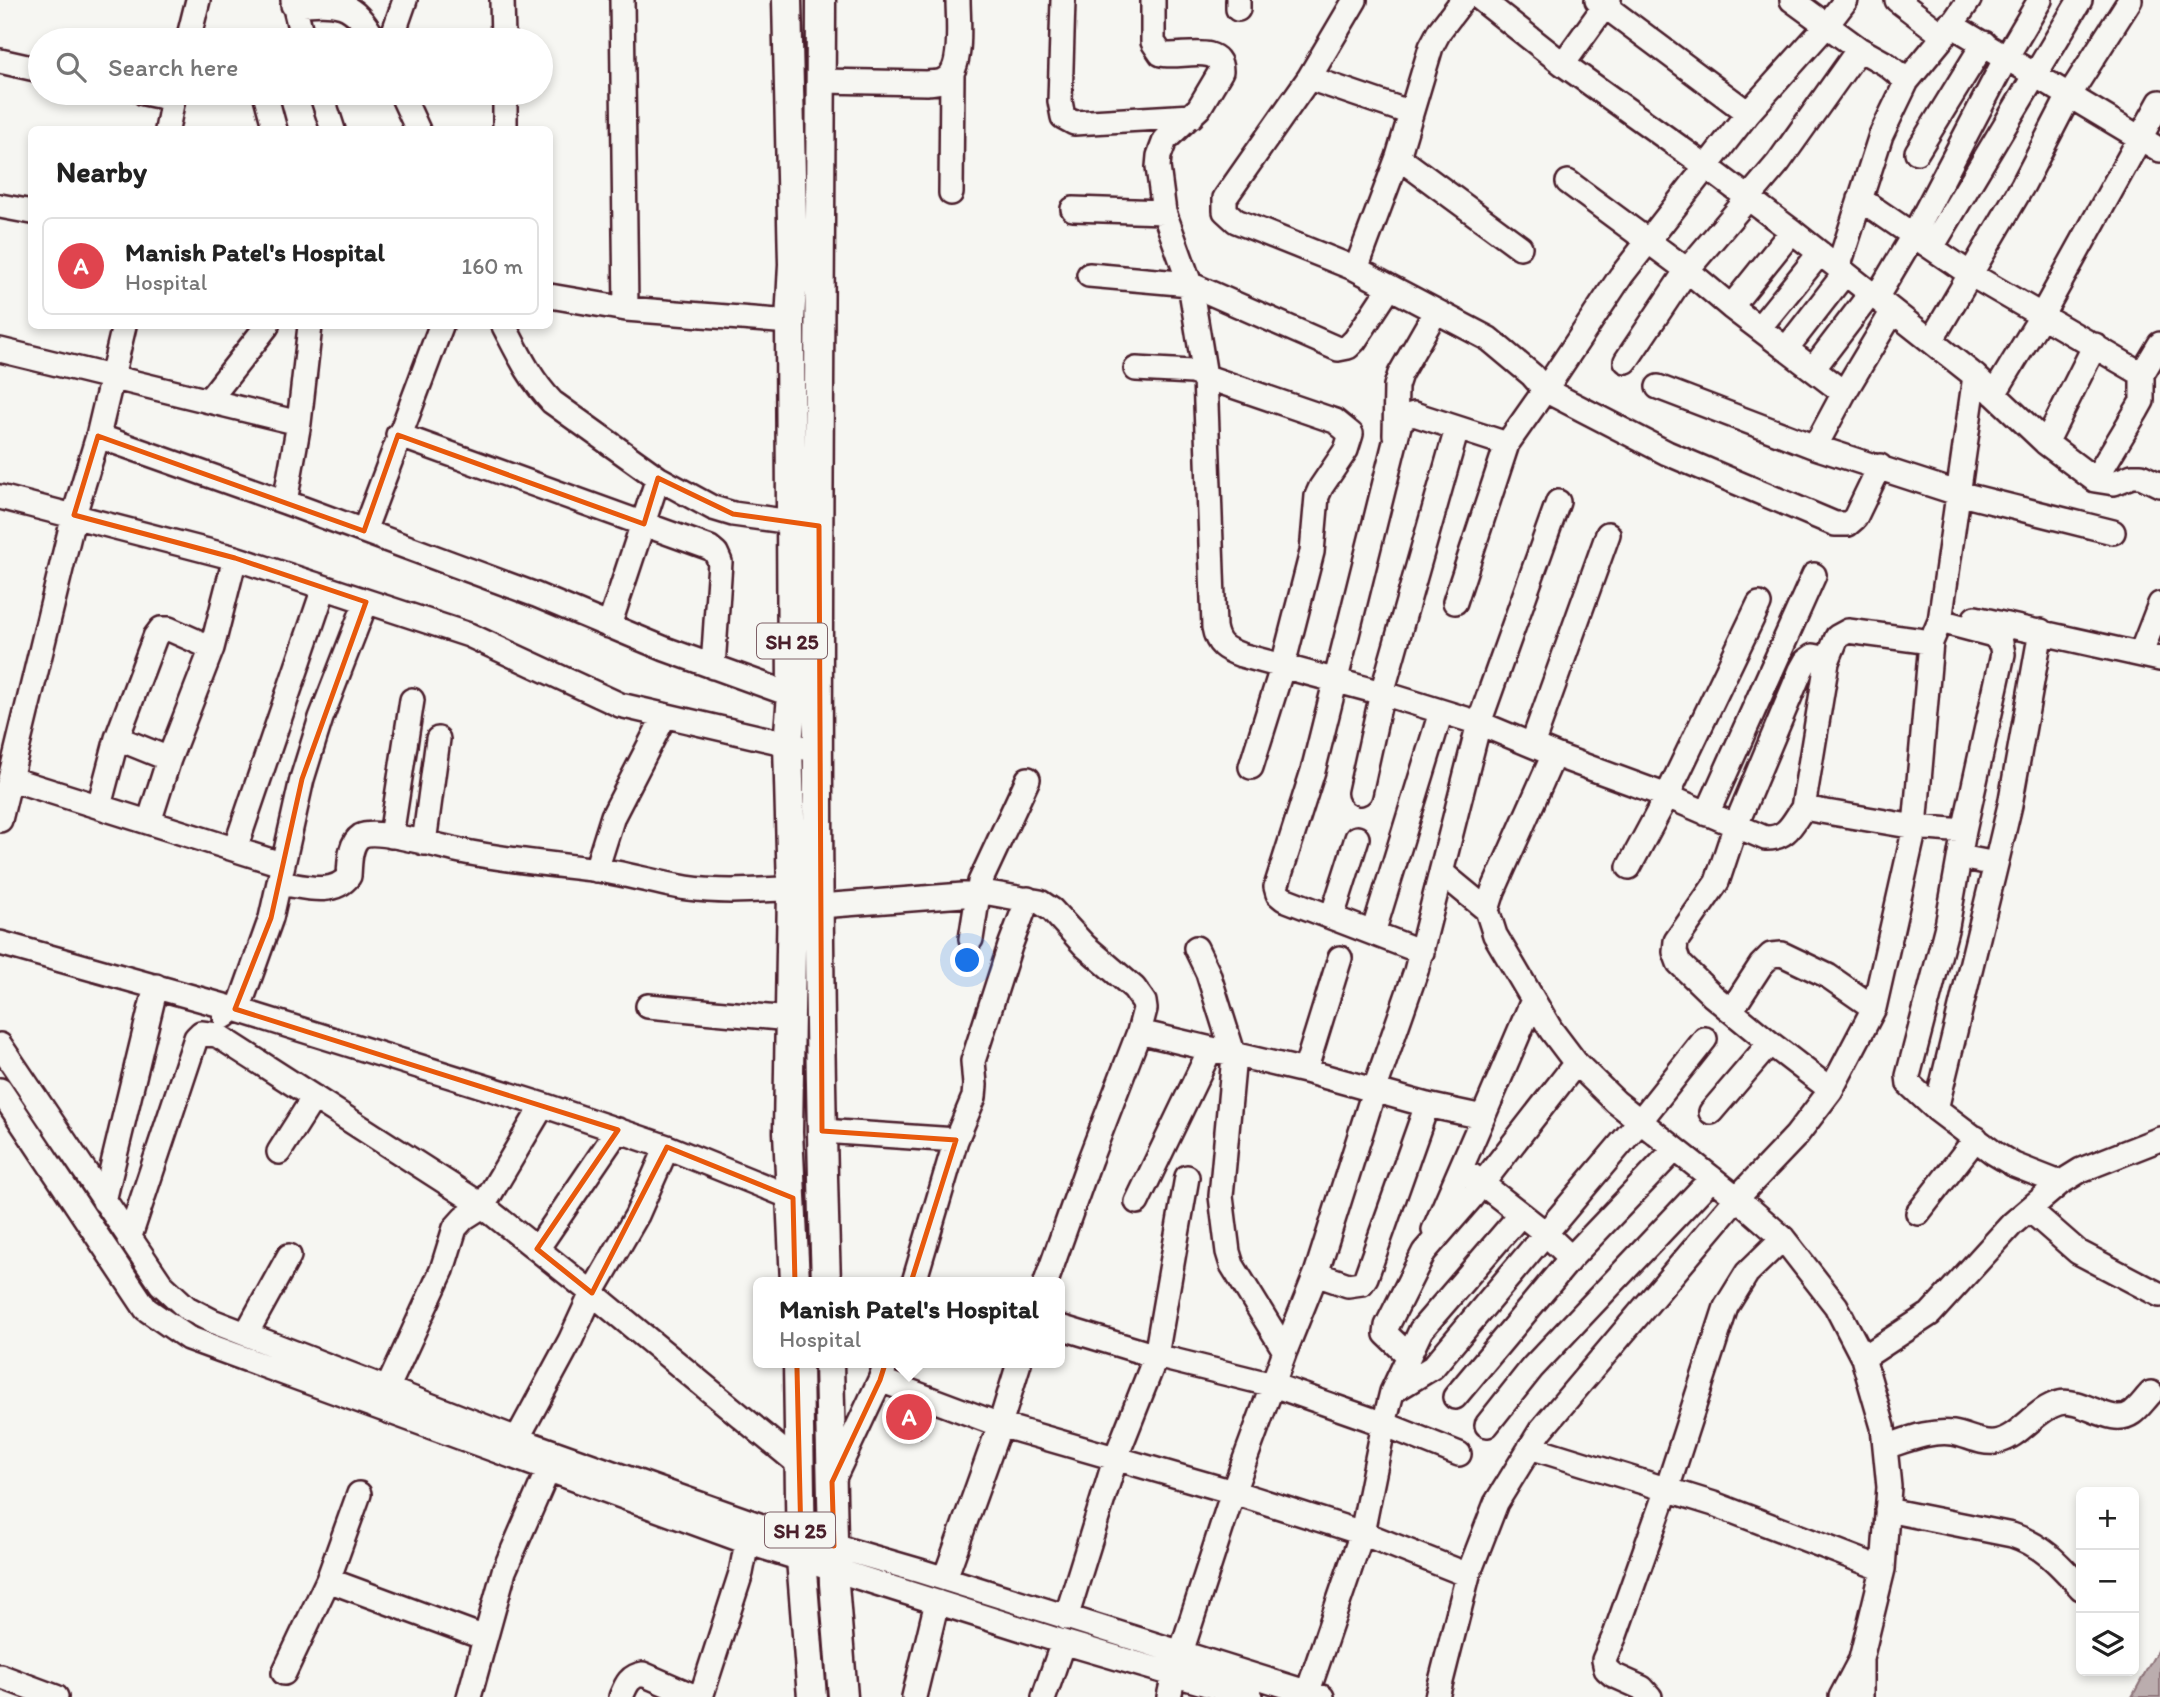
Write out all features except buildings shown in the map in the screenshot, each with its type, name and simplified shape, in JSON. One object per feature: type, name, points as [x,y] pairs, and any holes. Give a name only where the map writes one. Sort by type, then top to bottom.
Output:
[{"type":"main road","name":"SH 25","points":[[788,0],[793,264],[790,322],[806,524],[788,744],[810,894],[790,1019],[788,1132],[795,1277]]},
{"type":"main road","points":[[821,0],[821,81],[806,524],[818,751],[810,894],[822,1131],[826,1277]]},
{"type":"main road","name":"SH 25","points":[[798,1368],[801,1550],[812,1697]]},
{"type":"main road","points":[[829,1368],[834,1558],[843,1697]]},
{"type":"street","points":[[191,28],[198,0]]},
{"type":"street","points":[[394,28],[405,0]]},
{"type":"street","points":[[502,0],[503,28]]},
{"type":"street","points":[[622,0],[626,309]]},
{"type":"street","points":[[951,193],[952,73],[958,59],[958,0]]},
{"type":"street","points":[[1063,0],[1060,101],[1063,117],[1067,121],[1192,116]]},
{"type":"street","points":[[1153,0],[1153,42],[1161,54],[1212,54],[1219,58],[1222,71],[1192,116],[1165,140],[1157,167],[1164,212],[1190,284],[1205,376],[1214,627],[1217,641],[1227,650],[1479,723],[1558,756],[1667,796],[1765,838],[1776,839],[1785,835],[1803,808],[1828,659],[1837,636],[1848,631],[1937,625],[2041,631],[2150,656],[2160,604]]},
{"type":"street","points":[[1355,0],[1309,78],[1225,198],[1225,211],[1236,221],[1356,269],[1489,339],[1545,390],[1667,453],[1835,524],[1848,524],[1855,518],[1880,466]]},
{"type":"street","points":[[1356,269],[1398,157],[1431,47],[1463,0]]},
{"type":"street","points":[[1482,0],[1563,64],[1792,231],[1975,376],[2046,443],[2095,480],[2113,484],[2132,476],[2141,476],[2160,485]]},
{"type":"street","points":[[1792,0],[1907,81]]},
{"type":"street","points":[[1455,602],[1507,444],[1621,276],[1748,113],[1846,0]]},
{"type":"street","points":[[1897,0],[1947,30],[1984,43],[2007,56],[2150,144]]},
{"type":"street","points":[[1786,349],[1841,270],[1881,135],[1907,81],[1969,0]]},
{"type":"street","points":[[1923,240],[2007,56],[2040,0]]},
{"type":"street","points":[[1813,369],[1880,301],[2036,74],[2080,0]]},
{"type":"street","points":[[1931,341],[2023,185],[2070,94],[2130,0]]},
{"type":"street","points":[[300,28],[293,2],[336,1],[358,5],[369,28]]},
{"type":"street","points":[[1563,64],[1603,2],[1748,113]]},
{"type":"street","points":[[1917,152],[1984,43]]},
{"type":"street","points":[[1626,361],[1687,270],[1778,163],[1859,49]]},
{"type":"street","points":[[0,61],[28,67]]},
{"type":"street","points":[[821,81],[927,83],[943,81],[952,73]]},
{"type":"street","points":[[1309,78],[1411,113]]},
{"type":"street","points":[[1994,394],[2150,144],[2160,102]]},
{"type":"street","points":[[167,126],[172,105]]},
{"type":"street","points":[[268,105],[274,126]]},
{"type":"street","points":[[325,105],[332,126]]},
{"type":"street","points":[[407,105],[416,126]]},
{"type":"street","points":[[505,105],[505,126]]},
{"type":"street","points":[[1398,157],[1520,247]]},
{"type":"street","points":[[1568,182],[1687,270],[1844,393]]},
{"type":"street","points":[[1860,199],[1970,274],[2142,374]]},
{"type":"street","points":[[0,206],[28,211]]},
{"type":"street","points":[[1073,209],[1164,212]]},
{"type":"street","points":[[1731,307],[1792,231]]},
{"type":"street","points":[[1759,328],[1820,253]]},
{"type":"street","points":[[1089,275],[1190,284],[1338,349],[1348,347],[1354,340],[1390,287]]},
{"type":"street","points":[[553,297],[626,309],[790,322]]},
{"type":"street","points":[[1815,447],[1844,393],[1880,301]]},
{"type":"street","points":[[1395,439],[1396,386],[1400,374],[1436,311]]},
{"type":"street","points":[[0,820],[74,515],[123,329]]},
{"type":"street","points":[[208,401],[265,329]]},
{"type":"street","points":[[285,502],[299,424],[310,329]]},
{"type":"street","points":[[363,531],[440,329]]},
{"type":"street","points":[[505,329],[525,369],[537,387],[552,402],[657,478],[713,508],[733,514],[806,524]]},
{"type":"street","points":[[2095,480],[2141,401],[2142,374],[2160,344]]},
{"type":"street","points":[[2046,443],[2095,345]]},
{"type":"street","points":[[0,350],[299,424]]},
{"type":"street","points":[[1136,369],[1176,370],[1205,376],[1335,421],[1351,434],[1346,450],[1317,496],[1312,552],[1283,666],[1251,767]]},
{"type":"street","points":[[1437,1697],[1468,1575],[1496,1503],[1530,1447],[1541,1430],[1737,1198],[1796,1136],[1831,1090],[1874,1008],[1915,827],[1937,625],[1975,376]]},
{"type":"street","points":[[1658,387],[1815,447],[1957,493],[2113,533]]},
{"type":"street","points":[[1422,952],[1284,899],[1278,894],[1276,887],[1313,771],[1400,422],[1414,414],[1507,444]]},
{"type":"street","points":[[1360,793],[1382,693],[1457,429]]},
{"type":"street","points":[[398,435],[710,548],[720,562],[713,667]]},
{"type":"street","points":[[97,436],[536,595],[713,667],[792,695]]},
{"type":"street","points":[[609,626],[657,478]]},
{"type":"street","points":[[0,497],[235,558],[470,635],[620,705],[818,751]]},
{"type":"street","points":[[1169,1697],[1233,1492],[1316,1274],[1374,1091],[1422,952],[1479,723],[1558,502]]},
{"type":"street","points":[[1532,745],[1608,534]]},
{"type":"street","points":[[149,822],[169,759],[212,648],[235,558]]},
{"type":"street","points":[[1707,814],[1814,575]]},
{"type":"street","points":[[235,849],[324,588]]},
{"type":"street","points":[[129,1239],[193,1046],[201,1033],[235,1009],[241,1002],[249,981],[271,918],[302,779],[313,743],[366,602]]},
{"type":"street","points":[[1629,867],[1667,796],[1759,604]]},
{"type":"street","points":[[1937,625],[1993,635],[2001,643],[2003,654],[1964,831],[1947,926],[1908,1076],[1909,1084],[1936,1109],[2014,1165],[2060,1183]]},
{"type":"street","points":[[99,806],[117,738],[155,637],[161,629],[169,629],[212,648]]},
{"type":"street","points":[[1936,1109],[2010,805],[2041,631]]},
{"type":"street","points":[[1828,659],[1813,656],[1801,670],[1736,825],[1717,882],[1676,941],[1675,952],[1679,962],[1731,1011],[1831,1090]]},
{"type":"street","points":[[391,836],[412,700]]},
{"type":"street","points":[[1373,933],[1441,712]]},
{"type":"street","points":[[596,870],[613,816],[664,717]]},
{"type":"street","points":[[117,738],[169,759]]},
{"type":"street","points":[[424,843],[438,738]]},
{"type":"street","points":[[1487,911],[1493,891],[1551,761],[1558,756]]},
{"type":"street","points":[[11,779],[235,849],[280,873],[325,889],[338,887],[349,876],[351,852],[361,836],[370,834],[498,859],[596,870],[706,890],[810,894],[989,893],[1040,902],[1052,910],[1085,946],[1140,994],[1145,1009],[1139,1032],[1048,1277]]},
{"type":"street","points":[[971,939],[980,882],[1028,779]]},
{"type":"street","points":[[1803,808],[1915,827],[1964,831]]},
{"type":"street","points":[[1332,917],[1357,838]]},
{"type":"street","points":[[1960,857],[1996,864]]},
{"type":"street","points":[[1441,873],[1487,911],[1495,935],[1533,1000],[1576,1063],[1616,1102],[1783,1238],[1836,1306],[1863,1358],[1883,1427],[1889,1487],[1883,1569],[1861,1659],[1861,1697]]},
{"type":"street","points":[[915,1277],[956,1140],[974,1097],[973,1061],[1028,899]]},
{"type":"street","points":[[0,943],[235,1009],[543,1105],[667,1147],[793,1198]]},
{"type":"street","points":[[1196,948],[1208,973],[1234,1056],[1221,1195],[1228,1252],[1232,1265],[1285,1352]]},
{"type":"street","points":[[1731,1011],[1761,965],[1771,956],[1782,954],[1828,976],[1874,1008]]},
{"type":"street","points":[[1305,1071],[1340,958]]},
{"type":"street","points":[[104,1201],[156,986]]},
{"type":"street","points":[[1409,1355],[1390,1340],[1386,1334],[1387,1326],[1424,1252],[1533,1000]]},
{"type":"street","points":[[648,1006],[790,1019]]},
{"type":"street","points":[[1139,1032],[1483,1117]]},
{"type":"street","points":[[201,1033],[217,1035],[483,1206],[801,1466]]},
{"type":"street","points":[[1392,1392],[1433,1367],[1640,1121],[1705,1039]]},
{"type":"street","points":[[1711,1112],[1770,1043]]},
{"type":"street","points":[[0,1045],[129,1239],[161,1284],[187,1308],[212,1321],[801,1550]]},
{"type":"street","points":[[1137,1202],[1210,1049]]},
{"type":"street","points":[[1424,1252],[1482,1184],[1576,1063]]},
{"type":"street","points":[[0,1090],[146,1309],[188,1338],[747,1542],[944,1578],[1066,1618],[1251,1697]]},
{"type":"street","points":[[279,1152],[314,1097]]},
{"type":"street","points":[[387,1389],[442,1269],[455,1228],[464,1218],[483,1206],[543,1105]]},
{"type":"street","points":[[1316,1274],[1348,1285],[1362,1283],[1366,1277],[1427,1105]]},
{"type":"street","points":[[537,1249],[618,1130]]},
{"type":"street","points":[[822,1131],[956,1140]]},
{"type":"street","points":[[1919,1213],[1976,1138]]},
{"type":"street","points":[[1863,1358],[1930,1314],[2012,1224],[2060,1183],[2081,1170],[2160,1139]]},
{"type":"street","points":[[517,1439],[570,1341],[592,1293],[637,1215],[667,1147]]},
{"type":"street","points":[[1455,1397],[1571,1258],[1675,1149]]},
{"type":"street","points":[[1461,1168],[1545,1233],[1571,1258]]},
{"type":"street","points":[[1066,1618],[1116,1457],[1156,1356],[1187,1177]]},
{"type":"street","points":[[1487,1425],[1532,1368],[1712,1178]]},
{"type":"street","points":[[2030,1210],[2078,1252],[2160,1295]]},
{"type":"street","points":[[834,1558],[937,1602],[1063,1642],[1178,1664],[1312,1695],[1362,1533],[1392,1392],[1421,1330],[1521,1214]]},
{"type":"street","points":[[1650,1697],[1642,1688],[1613,1675],[1606,1669],[1604,1660],[1667,1489],[1726,1307],[1747,1273],[1783,1238]]},
{"type":"street","points":[[246,1334],[289,1256]]},
{"type":"street","points":[[1065,1330],[1273,1385],[1459,1454]]},
{"type":"street","points":[[944,1578],[1000,1425],[1017,1368]]},
{"type":"street","points":[[832,1482],[883,1371],[1000,1425],[1116,1457],[1362,1533],[1468,1575]]},
{"type":"street","points":[[1885,1447],[1932,1432],[1956,1433],[1980,1441],[1996,1442],[2061,1402],[2072,1402],[2119,1416],[2130,1414],[2151,1393]]},
{"type":"street","points":[[1530,1447],[1714,1504],[1883,1569]]},
{"type":"street","points":[[469,1697],[504,1571],[548,1470]]},
{"type":"street","points":[[284,1673],[328,1580],[359,1494]]},
{"type":"street","points":[[1887,1510],[2031,1541],[2046,1551],[2076,1583]]},
{"type":"street","points":[[621,1697],[627,1682],[635,1675],[643,1674],[699,1697],[741,1573],[747,1542]]},
{"type":"street","points":[[328,1580],[485,1638]]},
{"type":"street","points":[[914,1697],[937,1602]]},
{"type":"street","points":[[1044,1697],[1063,1642]]},
{"type":"street","points":[[1841,1697],[1861,1659]]},
{"type":"street","points":[[0,1675],[56,1697]]},
{"type":"highlighted area","points":[[398,435],[644,524],[658,478],[733,514],[819,526],[822,1131],[956,1140],[880,1380],[832,1482],[834,1546],[801,1540],[793,1198],[667,1147],[592,1293],[537,1249],[618,1130],[235,1009],[271,918],[302,779],[366,602],[235,558],[74,515],[98,436],[364,531]]},
{"type":"shaded area","points":[[2160,1645],[2160,1697],[2132,1697]]},
{"type":"place","name":"Manish Patel's Hospital","points":[[909,1417]]}]
